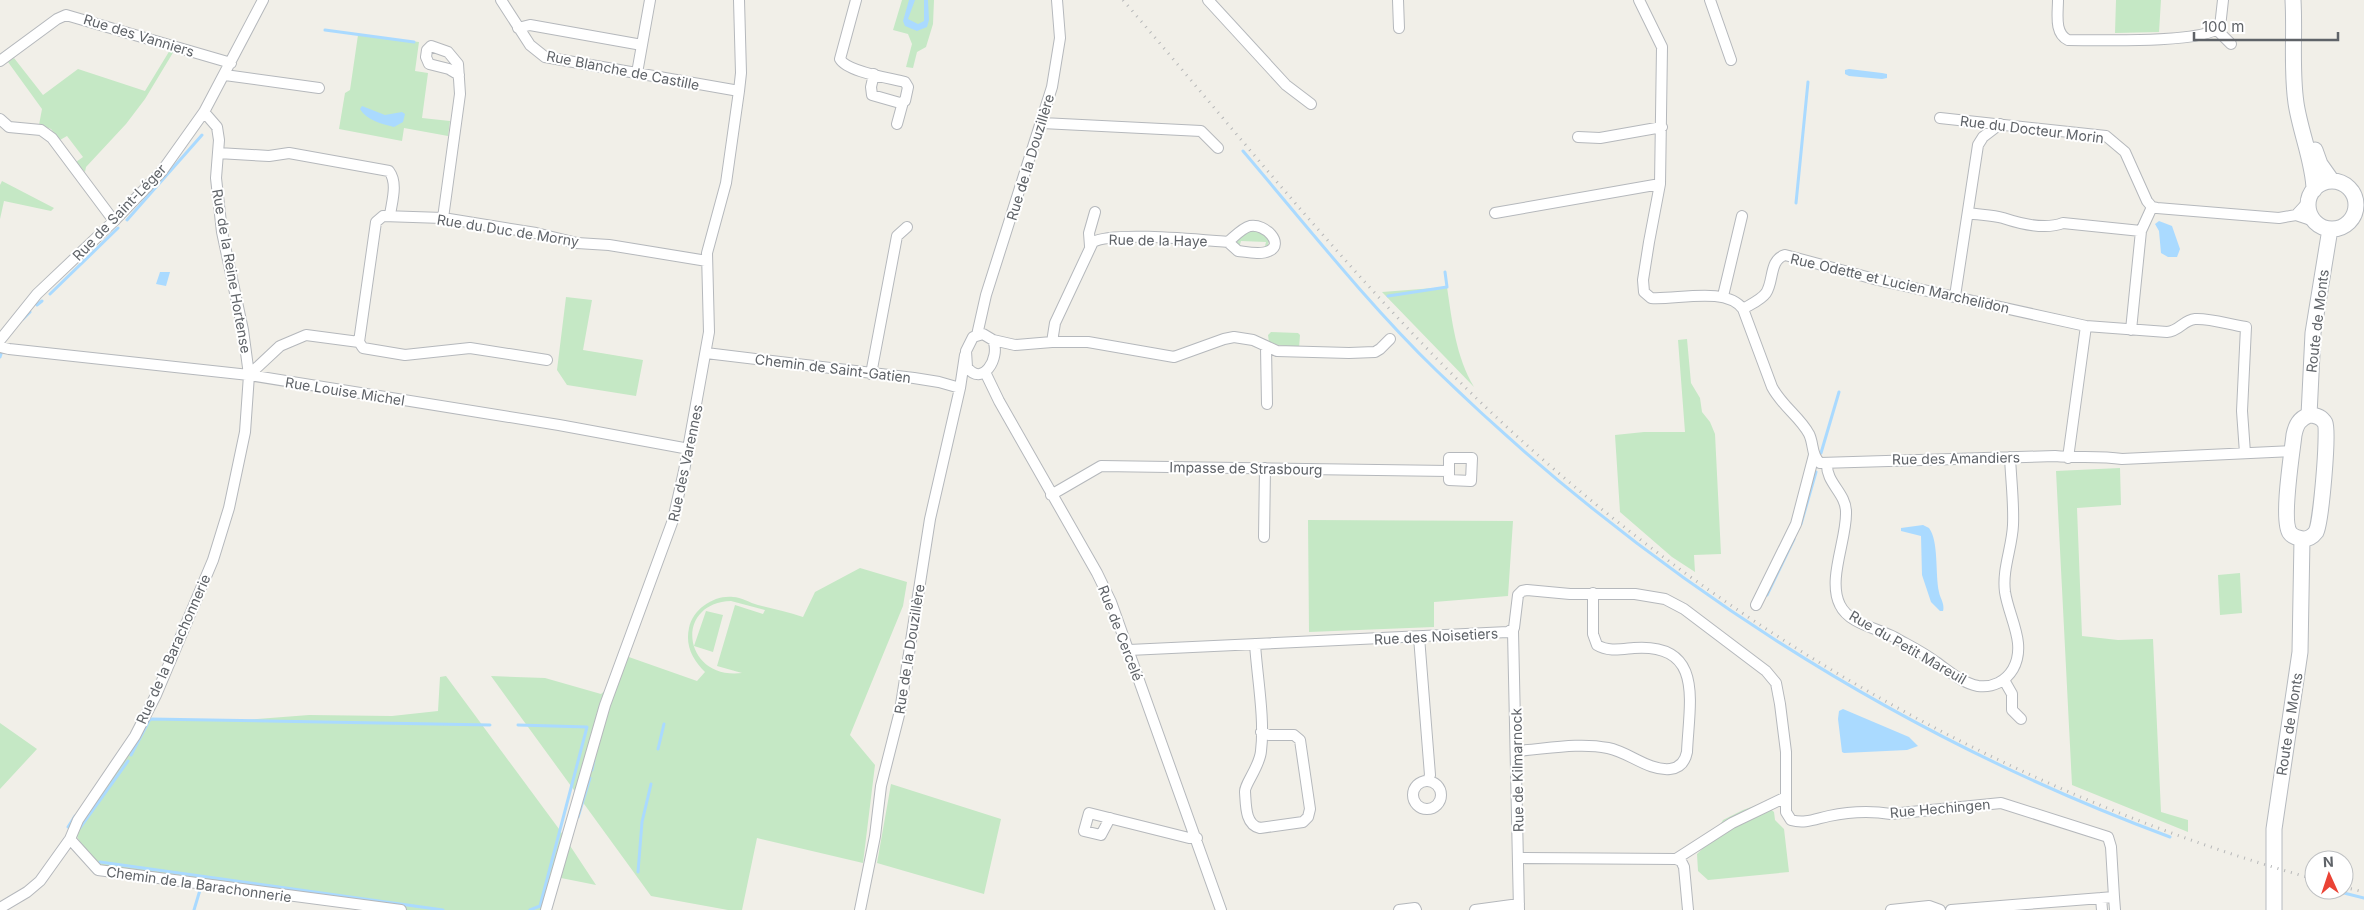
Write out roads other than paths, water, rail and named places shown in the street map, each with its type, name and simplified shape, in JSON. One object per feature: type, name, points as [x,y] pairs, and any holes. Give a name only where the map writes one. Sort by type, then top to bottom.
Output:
[{"type":"main road","points":[[2293,0],[2294,91],[2303,139],[2313,173],[2308,210],[2314,221],[2330,229],[2345,225],[2350,220],[2356,206],[2352,192],[2347,186],[2332,181],[2325,182],[2311,196]]},
{"type":"main road","points":[[2301,0],[2301,57],[2306,112],[2317,158],[2332,181]]},
{"type":"main road","name":"Route de Monts","points":[[2309,414],[2313,334],[2330,229]]},
{"type":"main road","points":[[2309,414],[2320,418],[2325,423],[2327,438],[2320,521],[2314,534],[2302,539],[2295,537],[2288,528],[2286,513],[2296,426],[2301,418],[2309,414]]},
{"type":"main road","name":"Route de Monts","points":[[2274,910],[2274,829],[2300,652],[2302,539]]},
{"type":"street","name":"Rue de Saint-Léger","points":[[0,340],[37,294],[114,221],[162,171],[204,112],[263,0]]},
{"type":"street","name":"Rue Blanche de Castille","points":[[501,0],[535,51],[545,57],[739,91]]},
{"type":"street","points":[[638,73],[650,0]]},
{"type":"street","name":"Rue des Varennes","points":[[546,910],[610,686],[674,520],[706,353],[710,315],[707,261],[710,237],[732,156],[741,73],[739,0]]},
{"type":"street","points":[[856,0],[840,59],[848,67],[908,83],[897,124]]},
{"type":"street","name":"Rue de la Douzillère","points":[[977,335],[986,295],[1042,123],[1059,52],[1060,17],[1057,0]]},
{"type":"street","points":[[1208,0],[1286,84],[1311,104]]},
{"type":"street","points":[[1398,0],[1399,28]]},
{"type":"street","points":[[1639,0],[1662,47],[1660,76],[1662,127],[1660,184],[1643,280],[1644,292],[1647,296],[1658,299],[1723,296],[1736,301],[1743,309],[1778,399],[1808,432],[1814,456],[1820,463],[1827,464]]},
{"type":"street","points":[[1710,0],[1731,60]]},
{"type":"street","points":[[2058,0],[2058,28],[2063,38],[2068,40],[2180,38],[2217,30],[2222,23],[2223,0]]},
{"type":"street","name":"Rue des Vanniers","points":[[0,61],[57,19],[66,15],[230,63]]},
{"type":"street","name":"Rue Blanche de Castille","points":[[518,28],[530,25],[642,45]]},
{"type":"street","points":[[2217,30],[2231,44]]},
{"type":"street","points":[[874,74],[871,88],[872,95],[903,102]]},
{"type":"street","points":[[225,75],[319,88]]},
{"type":"street","points":[[443,218],[460,94],[459,75]]},
{"type":"street","name":"Rue de la Reine Hortense","points":[[204,112],[218,128],[216,178],[222,232],[243,330],[249,375]]},
{"type":"street","name":"Rue du Docteur Morin","points":[[1940,118],[2106,136],[2123,148],[2152,207]]},
{"type":"street","points":[[0,119],[9,127],[40,130],[52,138],[114,221]]},
{"type":"street","points":[[1042,123],[1201,132],[1218,148]]},
{"type":"street","points":[[1955,296],[1978,145],[1983,137],[2000,124]]},
{"type":"street","points":[[1578,137],[1600,138],[1662,127]]},
{"type":"street","points":[[218,153],[268,156],[289,153],[389,171],[394,183],[390,215],[383,216],[376,222],[359,342],[363,348],[405,355],[470,348],[547,360]]},
{"type":"street","points":[[1495,213],[1660,184]]},
{"type":"street","points":[[2296,215],[2311,196]]},
{"type":"street","points":[[2131,330],[2141,231],[2152,207],[2274,218],[2296,215],[2314,221]]},
{"type":"street","name":"Rue de la Haye","points":[[1090,246],[1089,233],[1095,212]]},
{"type":"street","points":[[1968,214],[2002,218],[2012,223],[2054,227],[2063,223],[2141,231]]},
{"type":"street","name":"Rue du Duc de Morny","points":[[390,215],[443,218],[536,233],[577,243],[609,245],[707,261]]},
{"type":"street","points":[[1723,296],[1742,216]]},
{"type":"street","points":[[871,374],[897,236],[906,227]]},
{"type":"street","name":"Rue de la Haye","points":[[1052,342],[1055,323],[1090,246],[1097,240],[1128,237],[1228,242]]},
{"type":"street","name":"Rue Odette et Lucien Marchelidon","points":[[1743,309],[1766,293],[1775,264],[1780,258],[1785,256],[1868,278],[2086,326],[2167,332],[2176,331],[2186,322],[2195,319],[2246,327],[2242,410],[2245,454]]},
{"type":"street","name":"Rue de la Douzillère","points":[[983,312],[992,339]]},
{"type":"street","points":[[2068,458],[2086,326]]},
{"type":"street","points":[[249,375],[280,346],[306,335],[359,342]]},
{"type":"street","points":[[992,339],[996,346],[990,367],[981,374],[970,371],[966,364],[965,355],[970,340],[977,335],[986,335],[992,339],[1016,345]]},
{"type":"street","points":[[995,354],[1016,345],[1088,342],[1171,357],[1229,338],[1248,339],[1266,348],[1286,352],[1366,353],[1380,350],[1390,339]]},
{"type":"street","name":"Rue Louise Michel","points":[[0,347],[249,375],[559,425],[689,449]]},
{"type":"street","points":[[1266,348],[1267,404]]},
{"type":"street","name":"Chemin de Saint-Gatien","points":[[706,353],[939,382],[960,388]]},
{"type":"street","name":"Rue de la Douzillère","points":[[860,910],[875,836],[882,786],[900,711],[930,519],[960,388],[965,355]]},
{"type":"street","name":"Rue de la Douzillère","points":[[960,388],[970,371]]},
{"type":"street","name":"Rue de Cercelé","points":[[985,372],[1051,495],[1102,582],[1129,650],[1221,910]]},
{"type":"street","name":"Rue de la Barachonnerie","points":[[0,908],[21,897],[40,880],[70,839],[78,820],[111,774],[147,711],[212,560],[229,508],[245,432],[249,375]]},
{"type":"street","name":"Rue des Amandiers","points":[[1827,464],[1878,460],[2055,456],[2068,458],[2111,457],[2122,459],[2292,451]]},
{"type":"street","points":[[1756,605],[1796,524],[1814,456]]},
{"type":"street","points":[[2010,457],[2013,526],[2004,570],[2005,587],[2019,649],[2016,662],[2004,680],[2012,694],[2013,712],[2021,719]]},
{"type":"street","name":"Rue du Petit Mareuil","points":[[1827,464],[1828,476],[1840,492],[1846,509],[1836,584],[1838,601],[1842,608],[1874,630],[1892,637],[1972,684],[1988,686],[2004,680]]},
{"type":"street","name":"Impasse de Strasbourg","points":[[1051,495],[1101,466],[1449,471]]},
{"type":"street","points":[[1264,468],[1264,537]]},
{"type":"street","name":"Rue des Noisetiers","points":[[1129,650],[1513,631],[1517,600],[1522,591],[1635,594],[1672,602],[1771,675],[1778,688],[1784,731],[1786,796]]},
{"type":"street","points":[[1516,751],[1598,746],[1617,750],[1652,767],[1665,769],[1677,768],[1684,760],[1687,752],[1689,692],[1686,669],[1675,655],[1657,648],[1612,650],[1596,645],[1594,639],[1593,593]]},
{"type":"street","name":"Rue de Kilmarnock","points":[[1513,631],[1519,907]]},
{"type":"street","points":[[1419,637],[1430,776],[1428,781]]},
{"type":"street","points":[[1255,644],[1261,732],[1259,763],[1245,788],[1249,821],[1254,826],[1263,828],[1303,822],[1308,818],[1310,809],[1300,740],[1294,735],[1269,735],[1261,732]]},
{"type":"street","points":[[1676,859],[1732,823],[1786,796]]},
{"type":"street","name":"Rue Hechingen","points":[[1786,796],[1786,812],[1791,820],[1796,822],[1816,821],[1828,816],[1879,812],[1891,814],[2001,803],[2108,837],[2111,847],[2115,910]]},
{"type":"street","points":[[1110,818],[1189,838],[1197,838]]},
{"type":"street","name":"Chemin de la Barachonnerie","points":[[70,839],[98,870],[401,910]]},
{"type":"street","points":[[1519,858],[1676,859],[1681,861],[1684,867],[1688,910]]},
{"type":"street","points":[[1951,910],[2114,897]]},
{"type":"street","points":[[2102,898],[2102,910]]},
{"type":"street","points":[[1891,910],[1929,906],[1940,910]]},
{"type":"street","points":[[1475,910],[1519,907]]},
{"type":"street","points":[[1400,910],[1415,908],[1416,910]]},
{"type":"water","points":[[909,0],[915,0],[908,19],[918,24],[924,21],[924,0],[928,0],[929,20],[927,27],[917,31],[905,26],[903,21]]},
{"type":"water","points":[[1845,70],[1887,74],[1887,78],[1849,76],[1845,74]]},
{"type":"water","points":[[362,106],[385,115],[402,112],[405,114],[403,122],[394,127],[380,123],[366,116],[360,109]]},
{"type":"water","points":[[2159,221],[2172,226],[2180,249],[2177,257],[2168,257],[2161,253],[2159,231],[2155,224]]},
{"type":"water","points":[[160,272],[170,272],[166,286],[156,284]]},
{"type":"water","points":[[1923,525],[1929,528],[1934,541],[1938,585],[1943,611],[1940,611],[1931,602],[1922,575],[1921,536],[1901,531],[1901,528]]},
{"type":"water","points":[[1843,709],[1909,737],[1918,746],[1907,750],[1844,753],[1842,752],[1838,719],[1839,711]]},
{"type":"waterway","points":[[325,30],[414,42]]},
{"type":"waterway","points":[[1796,203],[1808,82]]},
{"type":"waterway","points":[[127,220],[202,135]]},
{"type":"waterway","points":[[1243,151],[1361,291],[1437,371],[1518,446],[1602,516],[1689,582],[1780,643],[1873,699],[1969,750],[2068,796],[2170,837]]},
{"type":"waterway","points":[[50,294],[118,228]]},
{"type":"waterway","points":[[1388,296],[1447,287],[1445,272]]},
{"type":"waterway","points":[[37,305],[42,301]]},
{"type":"waterway","points":[[23,319],[30,312]]},
{"type":"waterway","points":[[1821,453],[1839,392]]},
{"type":"waterway","points":[[1801,524],[1816,472]]},
{"type":"waterway","points":[[1767,595],[1794,539]]},
{"type":"waterway","points":[[131,755],[150,719],[490,725]]},
{"type":"waterway","points":[[658,749],[664,724]]},
{"type":"waterway","points":[[518,725],[587,727],[540,906],[530,910]]},
{"type":"waterway","points":[[592,770],[594,760]]},
{"type":"waterway","points":[[80,828],[128,761]]},
{"type":"waterway","points":[[578,817],[590,778]]},
{"type":"waterway","points":[[638,872],[642,822],[651,784]]},
{"type":"waterway","points":[[68,827],[75,816]]},
{"type":"waterway","points":[[100,862],[443,910]]},
{"type":"waterway","points":[[194,910],[200,890]]},
{"type":"waterway","points":[[2354,896],[2364,898]]},
{"type":"railway","points":[[1123,0],[1292,199],[1423,345],[1469,391],[1559,474],[1655,551],[1756,622],[1861,688],[1971,746],[2083,798],[2198,842],[2304,876]]},
{"type":"railway","points":[[2354,890],[2364,892]]}]
